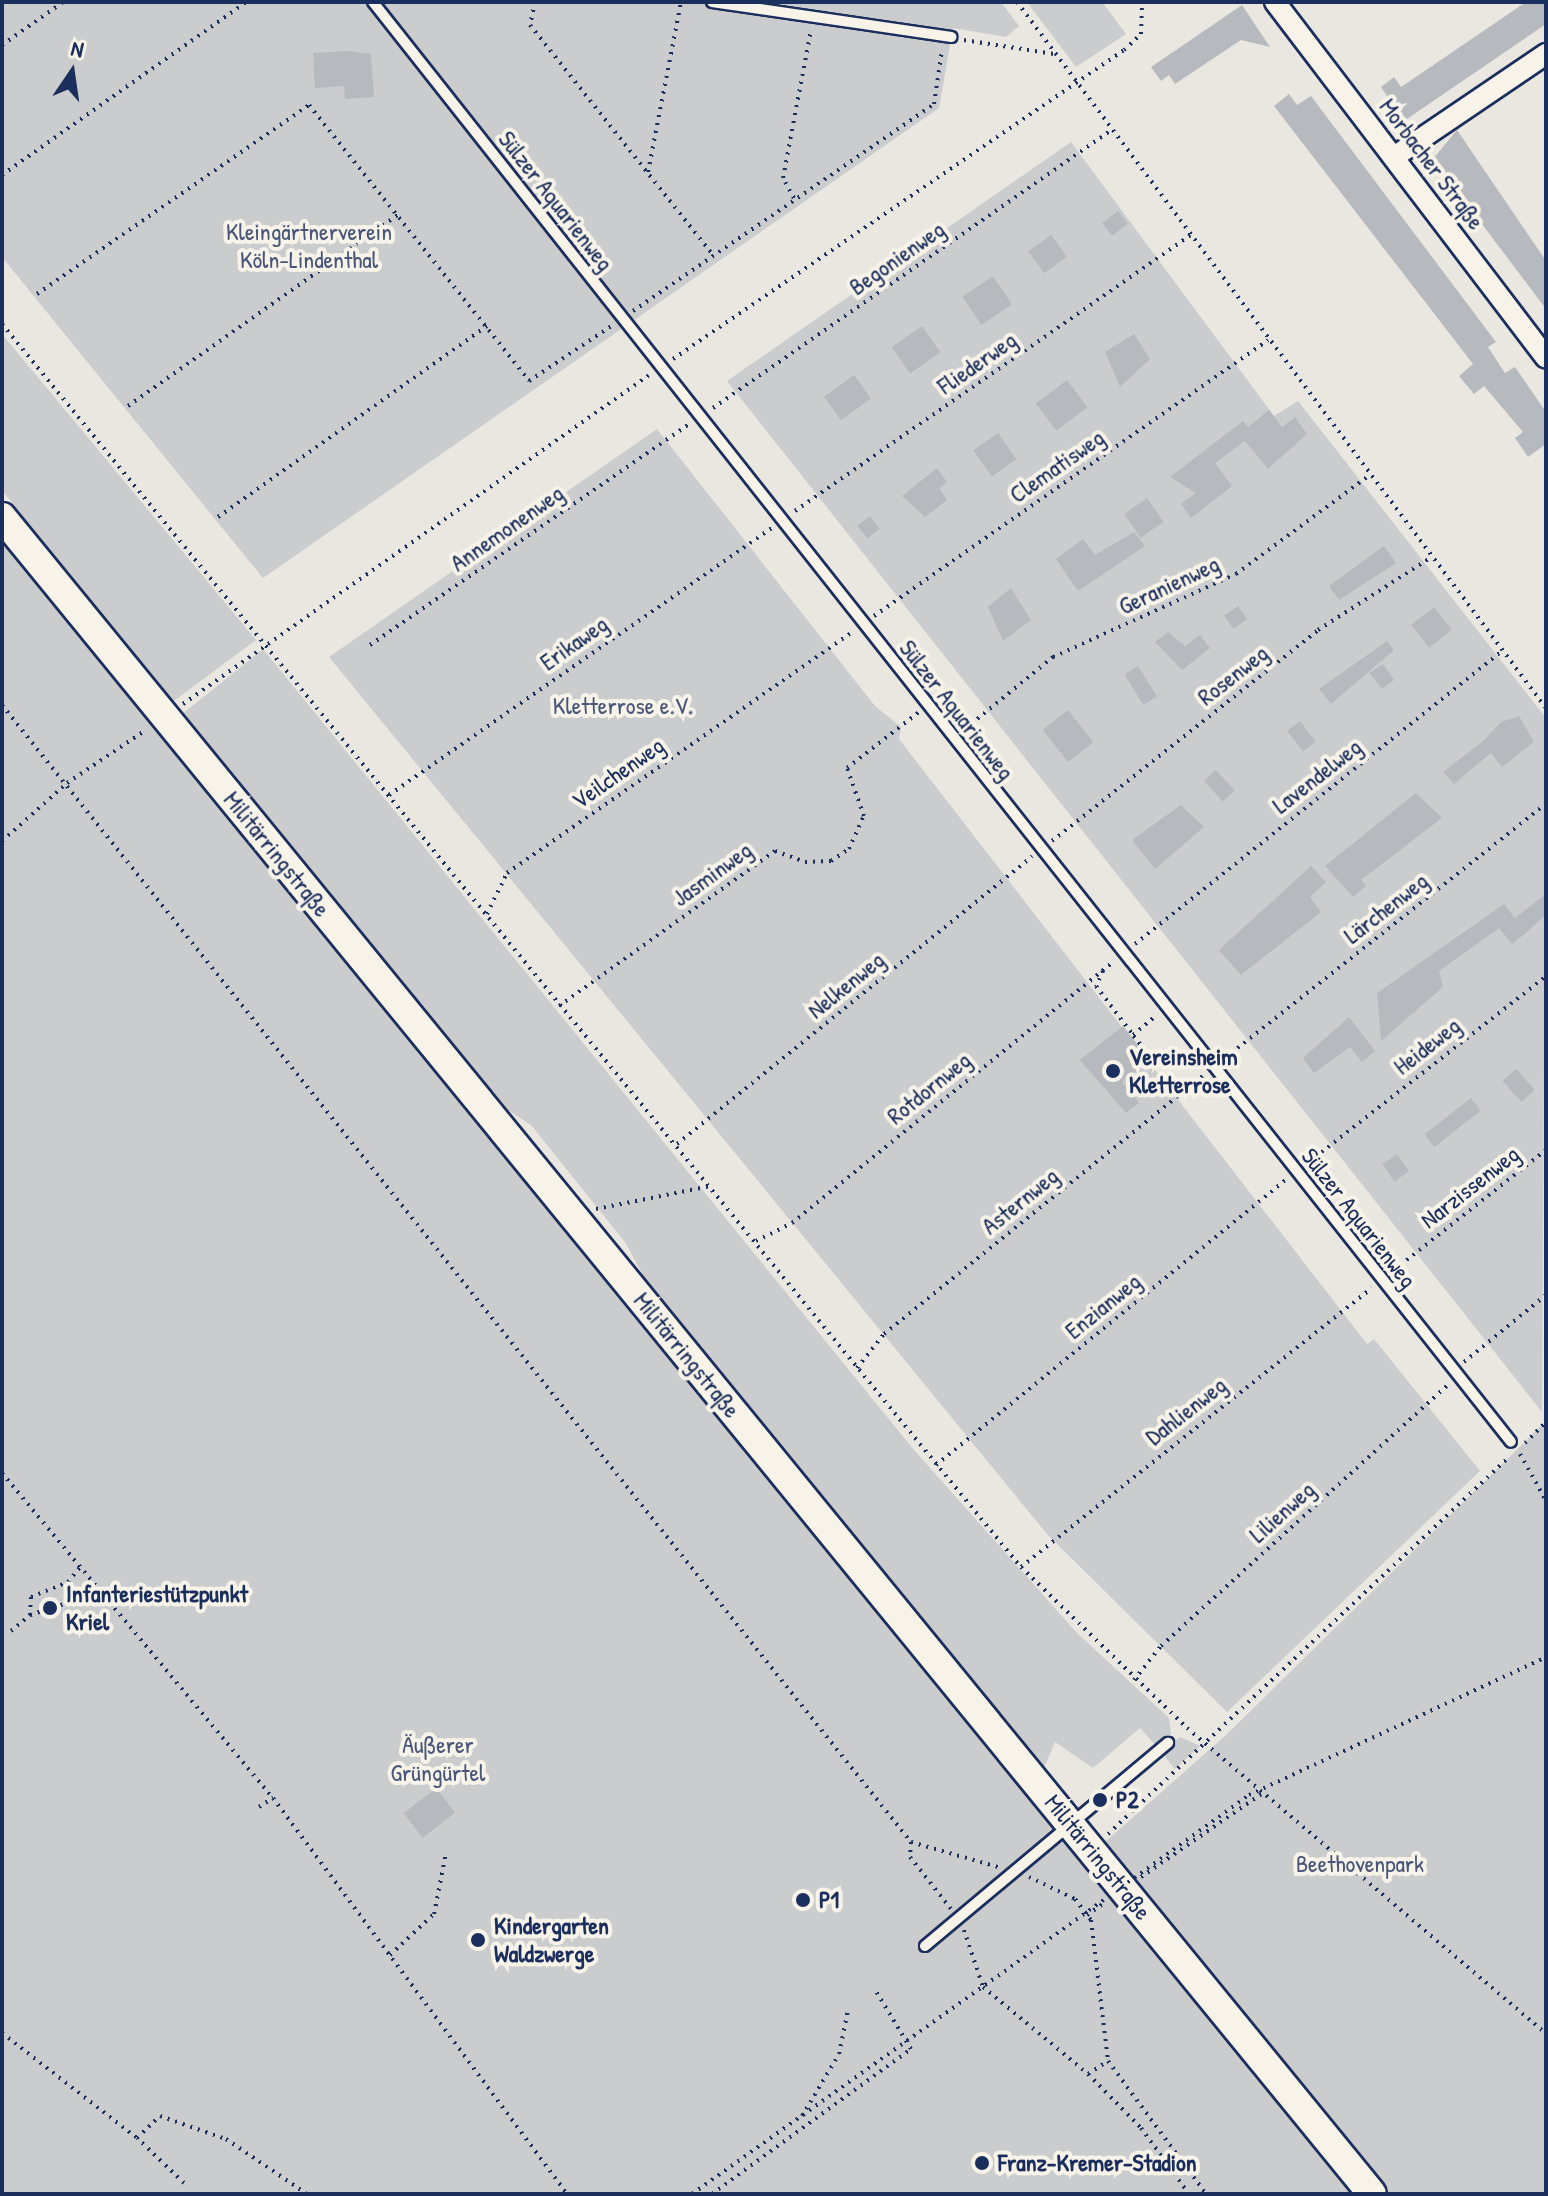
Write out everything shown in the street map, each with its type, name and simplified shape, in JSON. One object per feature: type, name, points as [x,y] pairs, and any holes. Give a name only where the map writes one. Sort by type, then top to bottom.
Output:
[{"type":"main road","name":"Militärringstraße","points":[[2,517],[1372,2194]]},
{"type":"street","name":"Morbacher Straße","points":[[1275,2],[1546,358]]},
{"type":"street","points":[[1394,157],[1546,54]]},
{"type":"lane","name":"Sülzer Aquarienweg","points":[[373,2],[1514,1446]]},
{"type":"lane","points":[[712,2],[947,42]]},
{"type":"lane","points":[[925,1946],[1168,1743]]},
{"type":"path","points":[[2,45],[63,2]]},
{"type":"path","points":[[2,175],[246,2]]},
{"type":"path","points":[[535,2],[530,25],[712,254]]},
{"type":"path","points":[[647,174],[681,2]]},
{"type":"path","points":[[1017,2],[1500,653],[1546,708]]},
{"type":"path","points":[[1076,82],[1141,34],[1142,2]]},
{"type":"path","points":[[794,198],[783,178],[812,27]]},
{"type":"path","points":[[37,294],[309,105],[529,381],[934,104],[947,42],[1057,54]]},
{"type":"path","name":"Begonienweg","points":[[736,392],[1112,130]]},
{"type":"path","points":[[128,406],[398,215]]},
{"type":"path","name":"Fliederweg","points":[[818,495],[1190,235]]},
{"type":"path","points":[[2,324],[265,641],[559,1006],[677,1144],[1021,1567],[1134,1680],[1546,2034]]},
{"type":"path","points":[[218,517],[487,326]]},
{"type":"path","name":"Clematisweg","points":[[899,599],[1268,340]]},
{"type":"path","name":"Annemonenweg","points":[[370,645],[666,440]]},
{"type":"path","name":"Geranienweg","points":[[953,739],[1078,643],[1236,574],[1370,475]]},
{"type":"path","name":"Erikaweg","points":[[388,795],[746,545]]},
{"type":"path","name":"Rosenweg","points":[[1074,823],[1318,630],[1430,558]]},
{"type":"path","points":[[2,841],[67,783],[165,717],[265,641]]},
{"type":"path","name":"Veilchenweg","points":[[487,914],[507,873],[829,648]]},
{"type":"path","name":"Lavendelweg","points":[[1158,926],[1500,653]]},
{"type":"path","points":[[2,705],[911,1842],[1061,1889],[1091,1920],[1108,2061],[1206,2194]]},
{"type":"path","name":"Jasminweg","points":[[559,1006],[775,851],[805,862],[831,861],[849,849],[864,816],[847,768],[927,706]]},
{"type":"path","name":"Lärchenweg","points":[[1248,1040],[1546,804]]},
{"type":"path","name":"Nelkenweg","points":[[677,1144],[1007,877]]},
{"type":"path","points":[[1103,970],[1096,986],[1145,1050]]},
{"type":"path","name":"Heideweg","points":[[1331,1145],[1546,976]]},
{"type":"path","name":"Rotdornweg","points":[[756,1241],[792,1223],[1088,982]]},
{"type":"path","points":[[1133,1035],[1167,1008]]},
{"type":"path","name":"Asternweg","points":[[857,1368],[884,1334],[1178,1096]]},
{"type":"path","name":"Narzissenweg","points":[[1416,1253],[1546,1150]]},
{"type":"path","points":[[577,1221],[597,1208],[711,1186]]},
{"type":"path","name":"Enzianweg","points":[[936,1465],[1260,1202]]},
{"type":"path","name":"Lilienweg","points":[[1134,1680],[1161,1646],[1427,1404],[1487,1344],[1546,1295]]},
{"type":"path","name":"Dahlienweg","points":[[1021,1567],[1342,1311]]},
{"type":"path","points":[[1091,1850],[1208,1745],[1514,1446],[1546,1422]]},
{"type":"path","points":[[1514,1446],[1546,1501]]},
{"type":"path","points":[[2,1473],[273,1798],[567,2194]]},
{"type":"path","points":[[30,1615],[31,1597],[68,1582],[80,1567]]},
{"type":"path","points":[[11,1631],[30,1615],[79,1599],[93,1583]]},
{"type":"path","points":[[1124,1888],[1263,1792],[1546,1657]]},
{"type":"path","points":[[692,2194],[908,2043],[1249,1795],[1263,1792]]},
{"type":"path","points":[[259,1807],[273,1798]]},
{"type":"path","points":[[911,1842],[910,1857],[959,1920],[983,1987],[1088,2074],[1141,2128],[1189,2194]]},
{"type":"path","points":[[390,1955],[434,1914],[446,1853]]},
{"type":"path","points":[[712,2194],[911,2049],[874,1988]]},
{"type":"path","points":[[800,2118],[839,2054],[848,2010]]},
{"type":"path","points":[[2,2033],[137,2138],[184,2183]]},
{"type":"path","points":[[1088,2074],[1108,2061]]},
{"type":"path","points":[[168,2111],[168,2118]]},
{"type":"path","points":[[137,2138],[160,2116],[168,2118],[226,2139],[307,2194]]},
{"type":"green space","name":"Kleingärtnerverein Köln-Lindenthal","points":[[2,2],[1001,2],[1019,26],[1006,37],[953,28],[939,108],[263,578],[2,257]]},
{"type":"green space","points":[[1027,2],[1102,2],[1126,34],[1076,67]]},
{"type":"green space","points":[[1071,142],[1274,416],[1298,401],[1546,718],[1542,1412],[727,381]]},
{"type":"green space","points":[[2,334],[256,640],[171,703],[2,490]]},
{"type":"green space","name":"Kletterrose e.V.","points":[[657,429],[875,706],[901,727],[899,739],[1367,1344],[1374,1339],[1480,1471],[1227,1712],[1047,1534],[329,657]]},
{"type":"green space","name":"Äußerer Grüngürtel","points":[[2,537],[1356,2194],[2,2194]]},
{"type":"green space","points":[[263,649],[914,1450],[1076,1632],[1169,1718],[1171,1734],[1156,1746],[1140,1728],[1093,1768],[1055,1742],[1044,1768],[650,1288],[625,1242],[531,1125],[502,1106],[181,715]]},
{"type":"green space","name":"Beethovenpark","points":[[1546,1421],[1546,2194],[1388,2194],[1105,1842],[1225,1736]]},
{"type":"green space","points":[[1180,1737],[1200,1746],[1175,1769],[1161,1752]]},
{"type":"building","points":[[1526,2],[1546,2],[1546,24],[1404,121],[1381,87],[1394,77],[1401,87]]},
{"type":"building","points":[[1242,5],[1270,47],[1241,40],[1175,84],[1169,75],[1161,81],[1151,67]]},
{"type":"building","points":[[349,51],[371,54],[374,97],[345,99],[344,86],[315,88],[313,53]]},
{"type":"building","points":[[1289,94],[1297,105],[1311,96],[1496,342],[1488,347],[1505,373],[1515,367],[1546,412],[1546,444],[1528,457],[1515,438],[1523,432],[1484,386],[1474,394],[1459,376],[1473,364],[1274,106]]},
{"type":"building","points":[[1457,130],[1546,261],[1546,309],[1433,159]]},
{"type":"building","points":[[1118,211],[1128,224],[1112,236],[1102,223]]},
{"type":"building","points":[[1051,235],[1067,257],[1044,273],[1028,251]]},
{"type":"building","points":[[993,276],[1012,304],[981,325],[962,297]]},
{"type":"building","points":[[922,326],[940,352],[910,373],[892,347]]},
{"type":"building","points":[[1134,334],[1150,359],[1120,387],[1105,352]]},
{"type":"building","points":[[854,375],[871,398],[841,420],[824,397]]},
{"type":"building","points":[[1067,380],[1087,407],[1056,431],[1036,403]]},
{"type":"building","points":[[1269,410],[1282,427],[1295,417],[1307,434],[1268,469],[1245,441],[1215,463],[1232,486],[1191,518],[1181,504],[1196,493],[1170,477],[1243,421],[1248,427]]},
{"type":"building","points":[[998,433],[1016,459],[992,476],[973,450]]},
{"type":"building","points":[[937,468],[947,482],[939,488],[947,500],[925,517],[902,496]]},
{"type":"building","points":[[1147,498],[1164,522],[1141,538],[1124,514]]},
{"type":"building","points":[[870,516],[880,529],[867,538],[857,526]]},
{"type":"building","points":[[1134,532],[1145,546],[1078,591],[1056,559],[1083,539],[1095,555]]},
{"type":"building","points":[[1384,546],[1396,563],[1339,600],[1329,586]]},
{"type":"building","points":[[1011,588],[1031,620],[1003,641],[988,607]]},
{"type":"building","points":[[1238,606],[1247,619],[1233,629],[1224,616]]},
{"type":"building","points":[[1434,607],[1452,630],[1429,648],[1411,625]]},
{"type":"building","points":[[1168,632],[1185,646],[1200,635],[1210,648],[1182,670],[1155,642]]},
{"type":"building","points":[[1387,641],[1394,650],[1331,704],[1319,689]]},
{"type":"building","points":[[1383,664],[1394,680],[1382,689],[1369,673]]},
{"type":"building","points":[[1138,666],[1157,697],[1144,705],[1124,674]]},
{"type":"building","points":[[1068,710],[1093,742],[1068,762],[1043,730]]},
{"type":"building","points":[[1519,716],[1534,742],[1502,767],[1482,742],[1501,722]]},
{"type":"building","points":[[1300,721],[1316,742],[1303,751],[1287,731]]},
{"type":"building","points":[[1482,742],[1491,753],[1454,784],[1443,772]]},
{"type":"building","points":[[1216,770],[1235,791],[1223,802],[1204,781]]},
{"type":"building","points":[[1416,793],[1442,818],[1361,880],[1366,886],[1353,897],[1325,866]]},
{"type":"building","points":[[1181,805],[1204,827],[1155,869],[1132,840]]},
{"type":"building","points":[[1311,866],[1326,882],[1310,897],[1321,912],[1241,975],[1219,950]]},
{"type":"building","points":[[1546,894],[1546,914],[1526,933],[1512,944],[1499,928],[1439,971],[1443,987],[1381,1041],[1377,993],[1504,904],[1515,918]]},
{"type":"building","points":[[1349,1017],[1375,1051],[1362,1062],[1350,1047],[1314,1073],[1303,1058]]},
{"type":"building","name":"Vereinsheim Kletterrose","points":[[1123,1026],[1150,1060],[1122,1082],[1139,1103],[1126,1113],[1080,1060]]},
{"type":"building","points":[[1516,1069],[1535,1090],[1521,1102],[1503,1081]]},
{"type":"building","points":[[1471,1098],[1481,1111],[1434,1147],[1425,1134]]},
{"type":"building","points":[[1397,1154],[1409,1171],[1394,1182],[1382,1164]]},
{"type":"building","points":[[436,1788],[455,1812],[423,1838],[404,1813]]},
{"type":"place","name":"Vereinsheim Kletterrose","points":[[1113,1071]]},
{"type":"place","name":"Infanteriestützpunkt Kriel","points":[[50,1608]]},
{"type":"place","name":"P2","points":[[1100,1800]]},
{"type":"place","name":"P1","points":[[803,1900]]},
{"type":"place","name":"Kindergarten Waldzwerge","points":[[478,1940]]},
{"type":"place","name":"Franz-Kremer-Stadion","points":[[982,2163]]}]
